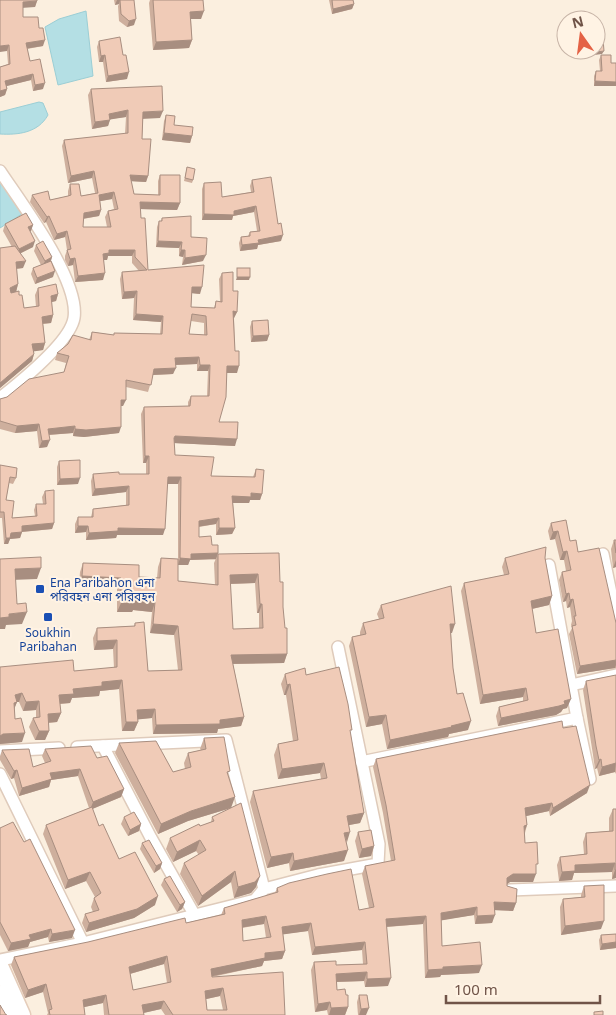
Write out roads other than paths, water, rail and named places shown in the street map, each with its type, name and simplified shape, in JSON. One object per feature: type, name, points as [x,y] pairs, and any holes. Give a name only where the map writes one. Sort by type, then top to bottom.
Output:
[{"type":"main road","points":[[0,966],[22,1015]]},
{"type":"main road","points":[[0,994],[12,1015]]},
{"type":"street","points":[[0,171],[62,268],[71,291],[74,318],[66,337],[32,371],[0,398]]},
{"type":"street","points":[[603,554],[616,618]]},
{"type":"street","points":[[549,565],[590,780]]},
{"type":"street","points":[[0,960],[83,943],[255,900],[264,889],[318,875],[378,864],[379,844],[338,647]]},
{"type":"street","points":[[571,685],[616,675]]},
{"type":"street","points":[[361,762],[577,718]]},
{"type":"street","points":[[0,751],[226,740],[264,889]]},
{"type":"street","points":[[103,746],[150,838],[194,914]]},
{"type":"street","points":[[0,774],[83,943]]},
{"type":"street","points":[[510,890],[616,886]]},
{"type":"water","points":[[86,11],[93,76],[58,85],[45,27],[59,19]]},
{"type":"water","points":[[39,102],[43,103],[48,115],[39,126],[27,132],[0,134],[0,112]]},
{"type":"water","points":[[0,174],[25,212],[0,228]]},
{"type":"place","name":"Ena Paribahon এনা পরিবহন এনা পরিবহন","points":[[40,589]]},
{"type":"place","name":"Soukhin Paribahan","points":[[48,617]]}]
